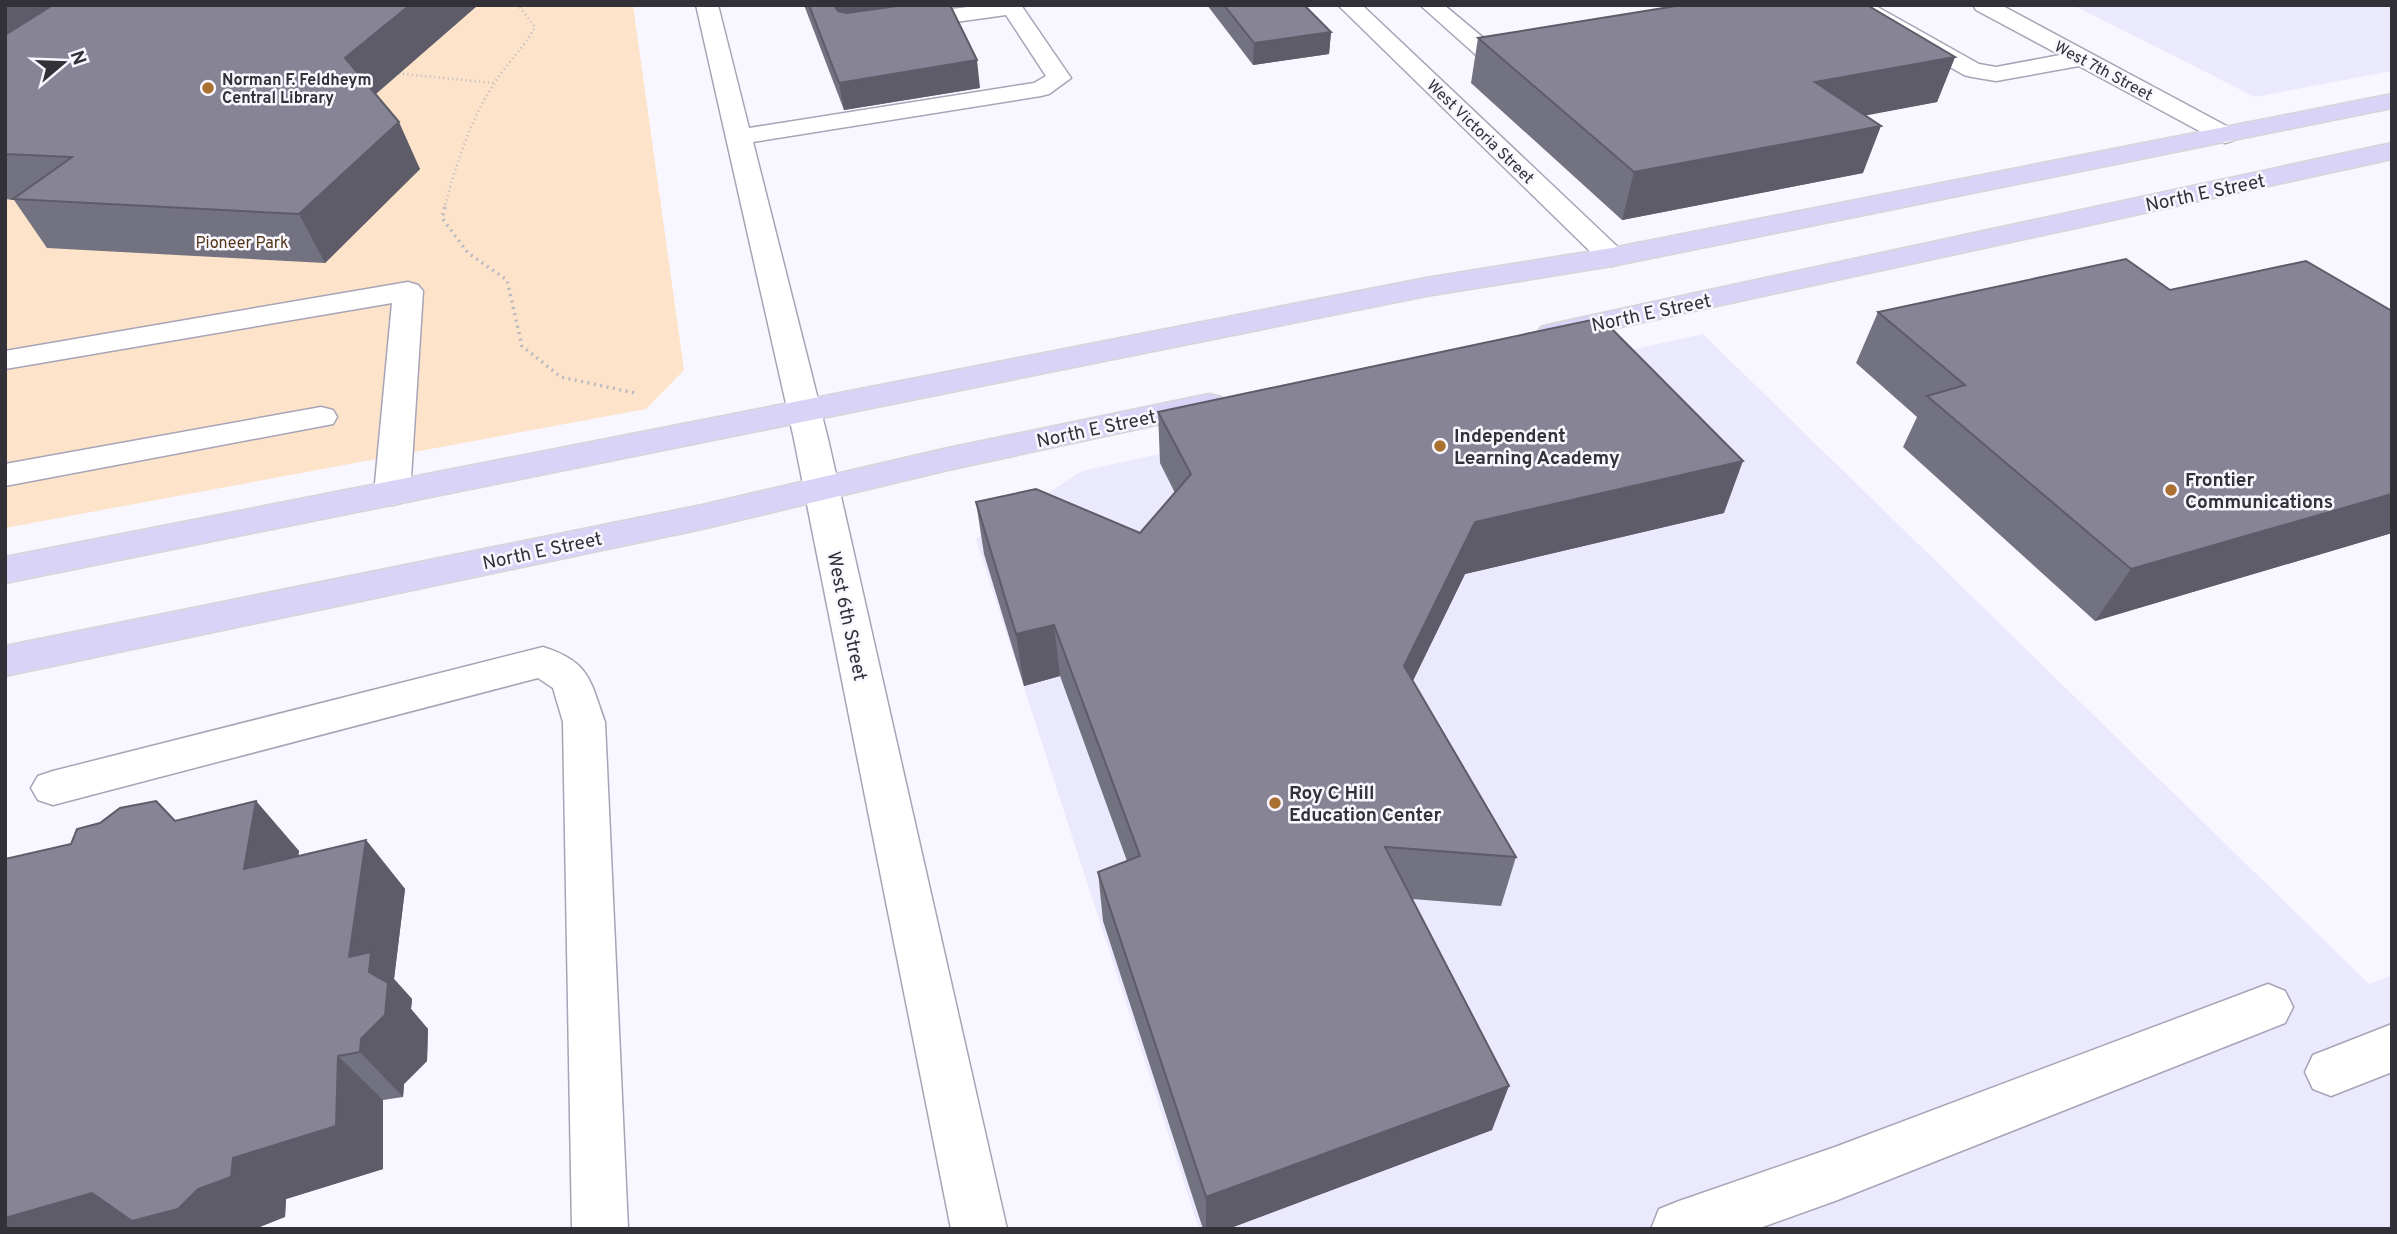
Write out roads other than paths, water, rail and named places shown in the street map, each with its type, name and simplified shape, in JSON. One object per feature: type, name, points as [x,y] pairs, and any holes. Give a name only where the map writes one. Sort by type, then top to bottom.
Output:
[{"type":"main road","points":[[5,570],[1426,287],[1612,257],[2392,101]]},
{"type":"main road","name":"North E Street","points":[[1529,338],[2392,151]]},
{"type":"main road","name":"North E Street","points":[[5,661],[686,520],[1234,398]]},
{"type":"street","name":"West 6th Street","points":[[707,5],[805,412],[979,1229]]},
{"type":"street","name":"West Victoria Street","points":[[1349,5],[1612,257]]},
{"type":"street","points":[[1431,5],[1493,58],[1547,49]]},
{"type":"street","name":"West 7th Street","points":[[1983,5],[2225,135]]},
{"type":"street","points":[[1868,6],[1972,70],[1996,74],[2082,58]]},
{"type":"street","points":[[739,137],[1041,89],[1059,78],[1012,8],[879,26]]},
{"type":"street","points":[[5,360],[408,291],[392,494]]},
{"type":"street","points":[[5,475],[321,417]]},
{"type":"street","points":[[52,788],[543,662],[570,679],[584,722],[600,1229]]},
{"type":"street","points":[[1679,1229],[1835,1174],[2268,1007]]},
{"type":"street","points":[[2331,1072],[2392,1048]]},
{"type":"place","name":"Norman F. Feldheym Central Library","points":[[208,88]]},
{"type":"place","name":"Independent Learning Academy","points":[[1440,446]]},
{"type":"place","name":"Frontier Communications","points":[[2171,490]]},
{"type":"place","name":"Roy C Hill Education Center","points":[[1275,803]]},
{"type":"park label","name":"Pioneer Park","points":[[242,242]]}]
